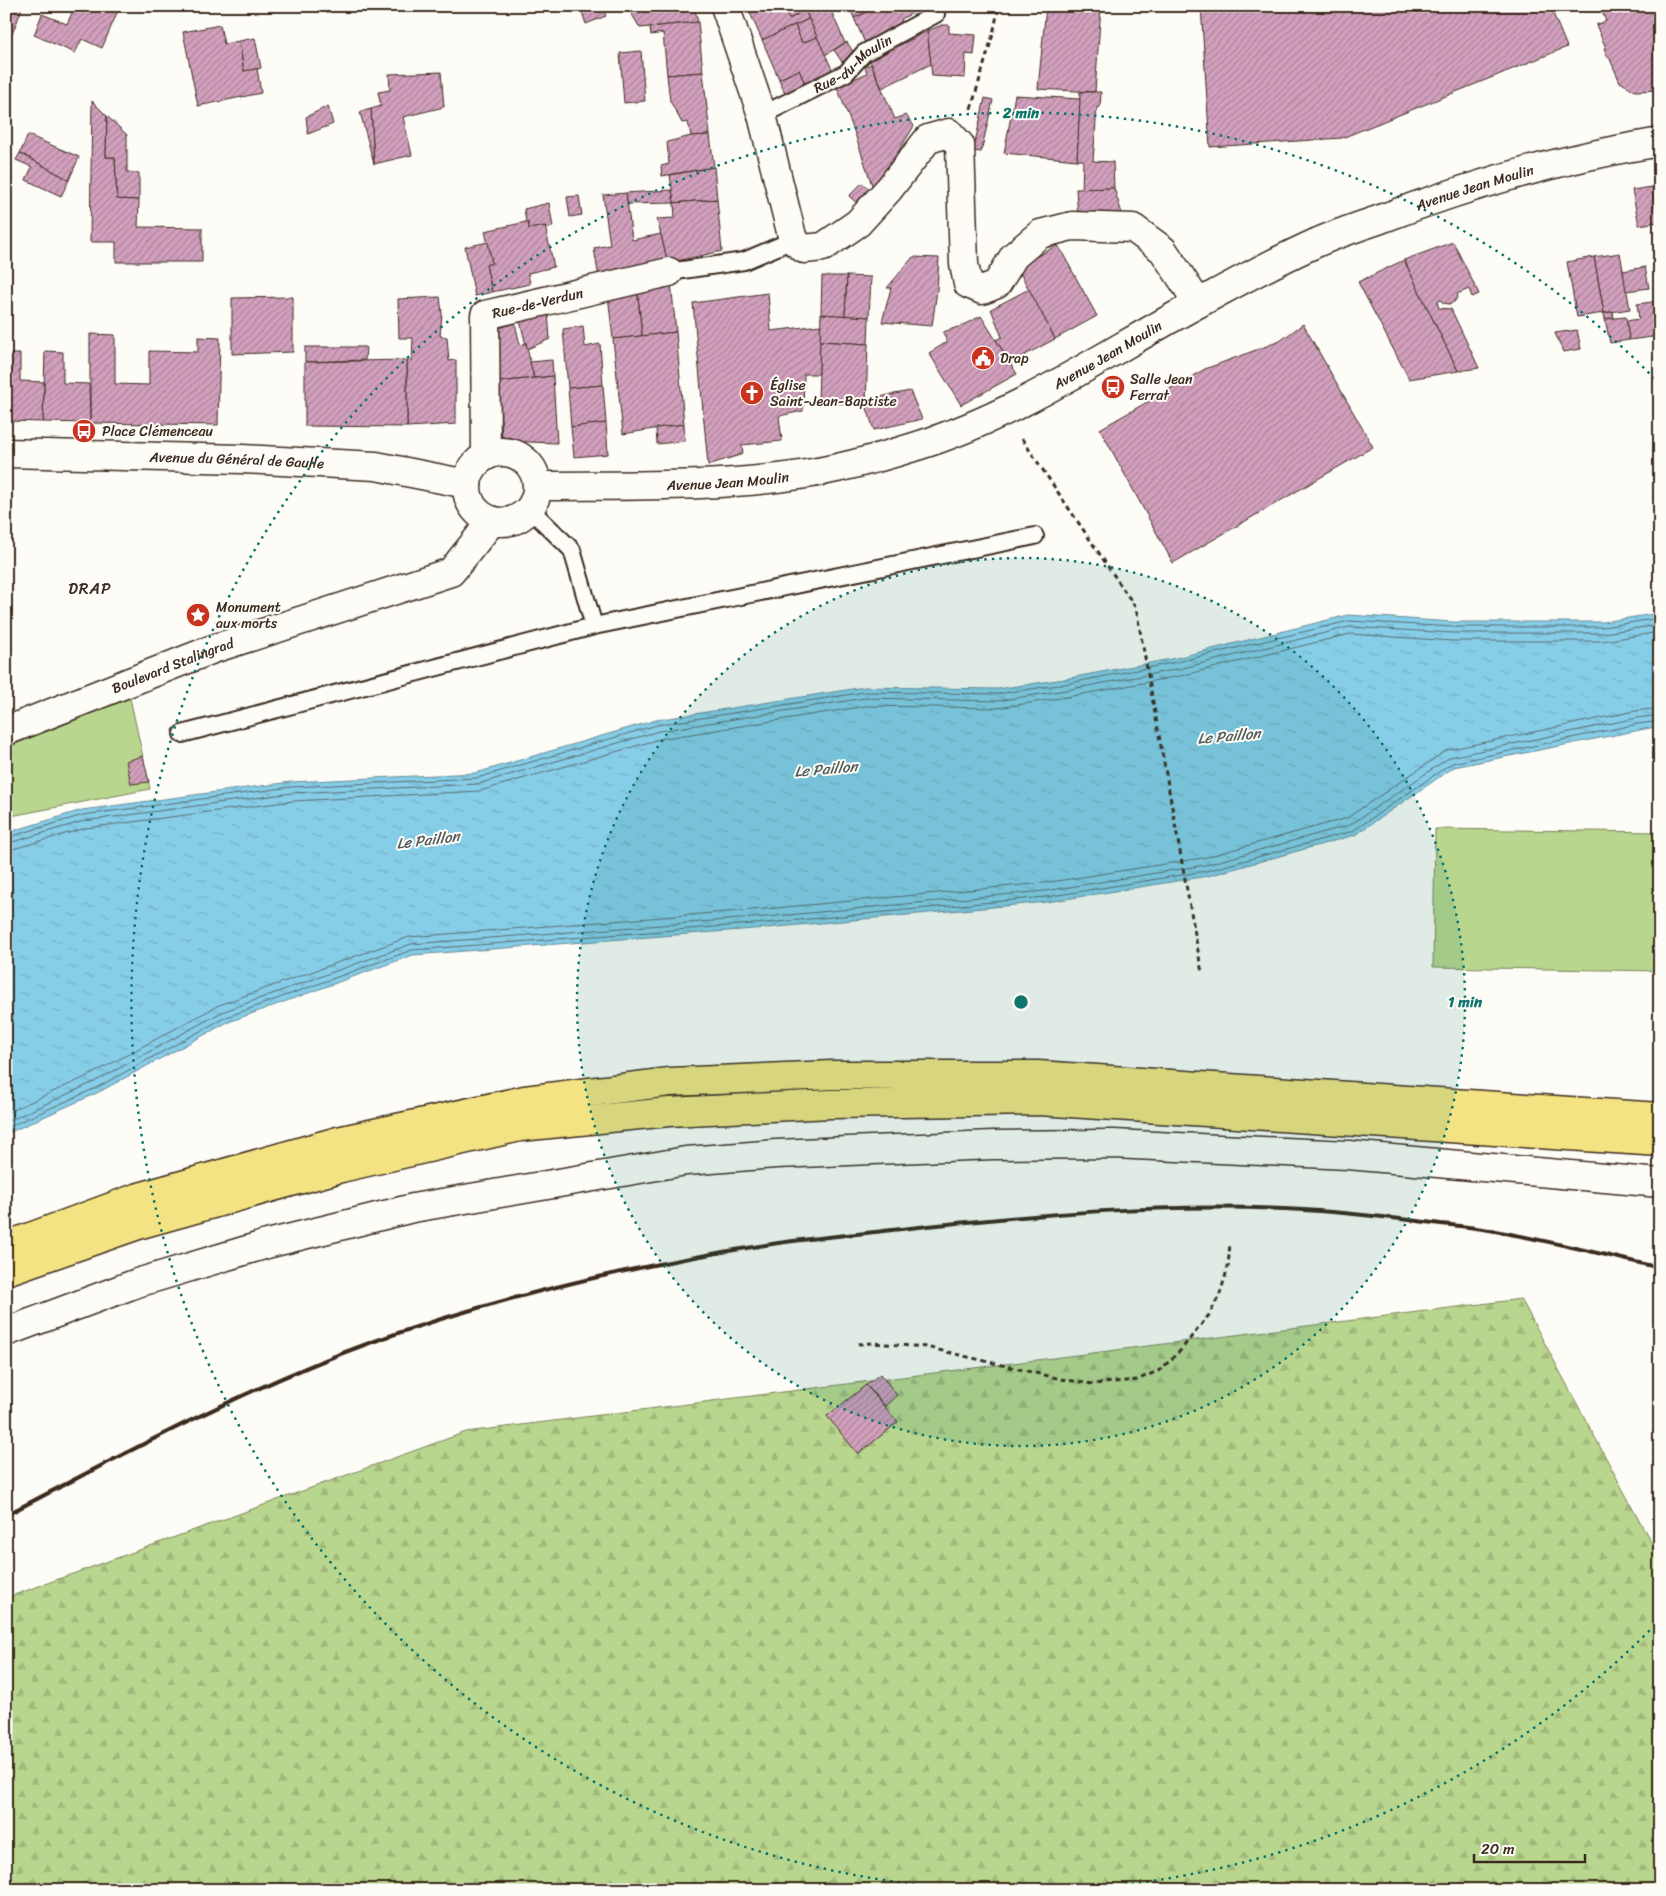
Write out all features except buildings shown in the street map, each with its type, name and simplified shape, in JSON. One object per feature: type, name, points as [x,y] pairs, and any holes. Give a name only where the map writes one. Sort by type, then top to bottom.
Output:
[{"type":"main road","points":[[6,1246],[136,1198],[338,1141],[525,1100],[670,1082],[832,1075],[1038,1075],[1660,1117]]},
{"type":"main road","points":[[6,1271],[140,1224],[341,1168],[520,1127],[668,1112],[831,1104],[1039,1101],[1660,1142]]},
{"type":"street","points":[[725,6],[762,115],[792,240],[804,250],[823,247],[858,223],[889,189],[928,138],[949,133],[960,145],[964,264],[968,284],[982,290],[997,284],[1014,256],[1040,234],[1072,226],[1133,228],[1163,250],[1198,303]]},
{"type":"street","name":"Avenue Jean Moulin","points":[[534,497],[800,475],[858,463],[918,446],[1003,412],[1198,303],[1317,243],[1422,203],[1519,173],[1616,150],[1660,142]]},
{"type":"street","name":"Rue-de-Verdun","points":[[486,456],[485,315],[669,272]]},
{"type":"street","points":[[497,452],[509,452],[520,456],[536,474],[534,497],[523,516],[513,521],[502,523],[481,516],[473,507],[468,496],[467,484],[470,472],[476,462],[486,456],[497,452]]},
{"type":"street","name":"Avenue du Général de Gaulle","points":[[6,453],[242,459],[376,466],[467,484]]},
{"type":"street","name":"Boulevard Stalingrad","points":[[6,731],[213,649],[451,572],[492,521]]},
{"type":"street","points":[[6,1332],[137,1283],[267,1244],[413,1208],[686,1161],[776,1154],[983,1145],[1112,1144],[1348,1155],[1660,1182]]},
{"type":"lane","name":"Rue-du-Moulin","points":[[762,115],[846,74],[864,53],[936,14],[936,6]]},
{"type":"lane","points":[[669,272],[744,261],[792,240]]},
{"type":"lane","points":[[534,497],[572,550],[594,626]]},
{"type":"lane","points":[[182,734],[594,626],[1035,536]]},
{"type":"path","points":[[960,145],[993,34],[999,6]]},
{"type":"path","points":[[1003,412],[1136,608],[1202,973]]},
{"type":"path","points":[[858,1344],[872,1342],[926,1347],[1062,1379],[1092,1384],[1137,1380],[1160,1370],[1180,1351],[1209,1315],[1220,1294],[1228,1267],[1230,1243]]},
{"type":"green space","points":[[130,698],[150,789],[6,817],[6,748]]},
{"type":"green space","points":[[1435,829],[1660,832],[1660,971],[1433,967]]},
{"type":"green space","points":[[1521,1299],[1660,1559],[1660,1890],[6,1890],[6,1598],[466,1432]]},
{"type":"water","name":"Le Paillon","points":[[1660,613],[1660,726],[1454,767],[1355,835],[1208,876],[1047,902],[767,928],[413,955],[226,1023],[99,1092],[6,1134],[6,833],[82,810],[291,782],[476,773],[656,720],[865,687],[997,689],[1064,679],[1176,658],[1348,615],[1453,622],[1603,622]]},
{"type":"railway","points":[[6,1515],[141,1445],[232,1401],[325,1360],[372,1342],[421,1325],[520,1296],[620,1272],[772,1244],[943,1225],[1097,1211],[1252,1208],[1338,1213],[1478,1228],[1560,1244],[1660,1268]]},
{"type":"place","name":"Drap","points":[[983,358]]},
{"type":"place","name":"Salle Jean Ferrat","points":[[1113,387]]},
{"type":"place","name":"Église Saint-Jean-Baptiste","points":[[752,393]]},
{"type":"place","name":"Place Clémenceau","points":[[84,431]]},
{"type":"place","name":"Monument aux morts","points":[[198,615]]},
{"type":"district","name":"DRAP","points":[[90,588]]}]
